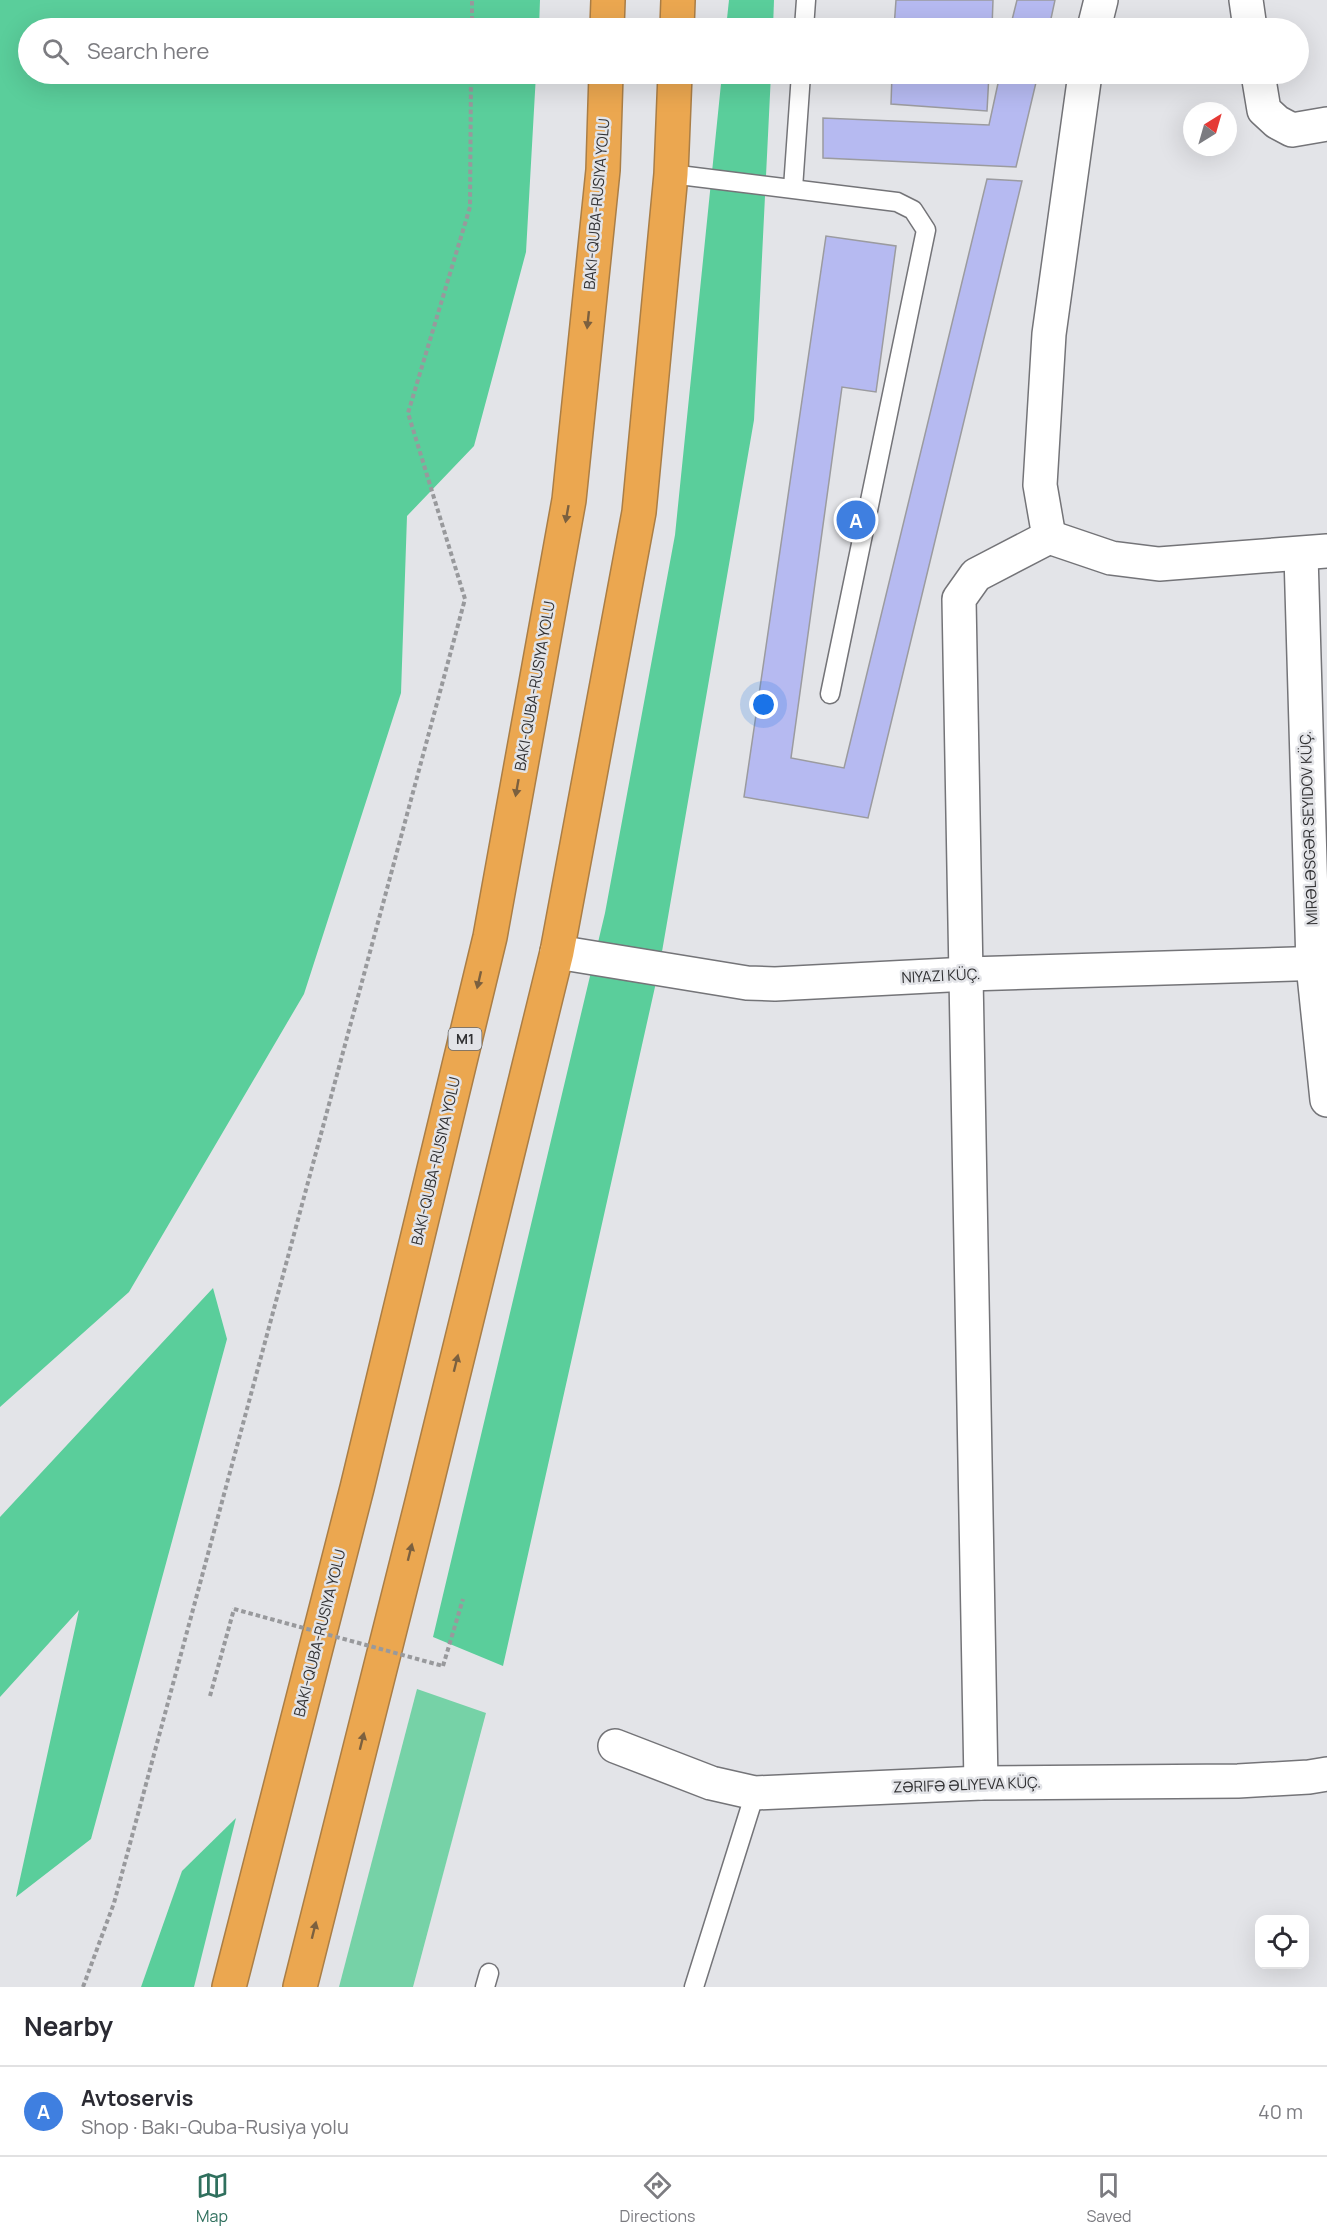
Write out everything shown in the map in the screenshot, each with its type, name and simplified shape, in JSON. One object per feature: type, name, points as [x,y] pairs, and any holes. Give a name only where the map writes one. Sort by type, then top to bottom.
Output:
[{"type":"highway","points":[[607,18],[608,0]]},
{"type":"highway","points":[[677,18],[678,0]]},
{"type":"highway","name":"M1","points":[[229,1987],[357,1488],[490,937],[569,500],[603,170],[606,84]]},
{"type":"highway","points":[[300,1987],[557,952],[639,512],[671,174],[675,84]]},
{"type":"street","points":[[1096,18],[1101,0]]},
{"type":"street","points":[[1246,0],[1249,18]]},
{"type":"street","points":[[1049,537],[1040,485],[1049,334],[1084,84]]},
{"type":"street","points":[[1260,84],[1264,110],[1277,122],[1292,130],[1327,123]]},
{"type":"street","points":[[981,1783],[968,974],[959,599],[976,575],[1049,537],[1111,558],[1159,564],[1314,553]]},
{"type":"street","name":"MIRƏLƏSGƏR SEYIDOV KÜÇ.","points":[[1314,553],[1320,964],[1327,1100]]},
{"type":"street","name":"NIYAZI KÜÇ.","points":[[557,952],[747,983],[775,984],[968,974],[1320,964]]},
{"type":"street","name":"ZƏRIFƏ ƏLIYEVA KÜÇ.","points":[[615,1746],[711,1783],[755,1793],[981,1783],[1238,1781],[1327,1774]]},
{"type":"lane","points":[[805,18],[806,0]]},
{"type":"lane","points":[[793,188],[800,84]]},
{"type":"lane","points":[[671,174],[897,202],[913,210],[926,230],[830,694]]},
{"type":"lane","points":[[694,1987],[755,1793]]},
{"type":"path","points":[[472,0],[472,18]]},
{"type":"path","points":[[83,1987],[114,1903],[465,599],[408,413],[470,207],[471,84]]},
{"type":"path","points":[[210,1696],[234,1609],[443,1666],[463,1599]]},
{"type":"green space","points":[[0,0],[540,0],[539,18],[18,18],[18,84],[535,84],[526,252],[474,446],[407,516],[401,693],[304,994],[129,1292],[0,1407]]},
{"type":"green space","points":[[729,0],[774,0],[773,18],[727,18]]},
{"type":"green space","points":[[721,84],[771,84],[754,420],[659,969],[503,1666],[433,1637],[605,913],[675,535]]},
{"type":"green space","points":[[213,1288],[227,1339],[91,1839],[16,1897],[79,1610],[0,1697],[0,1517]]},
{"type":"green space","points":[[417,1689],[486,1713],[413,1987],[339,1987]]},
{"type":"green space","points":[[236,1818],[194,1987],[141,1987],[182,1871]]},
{"type":"building","points":[[896,0],[993,0],[992,18],[895,18]]},
{"type":"building","points":[[1017,0],[1055,0],[1051,18],[1012,18]]},
{"type":"building","points":[[892,84],[988,84],[987,111],[891,104]]},
{"type":"building","points":[[998,84],[1036,84],[1016,167],[823,158],[823,118],[989,125]]},
{"type":"building","points":[[987,179],[1022,181],[868,818],[744,797],[826,236],[896,246],[876,392],[842,387],[791,758],[844,768]]},
{"type":"place","name":"Avtoservis","points":[[856,520]]}]
